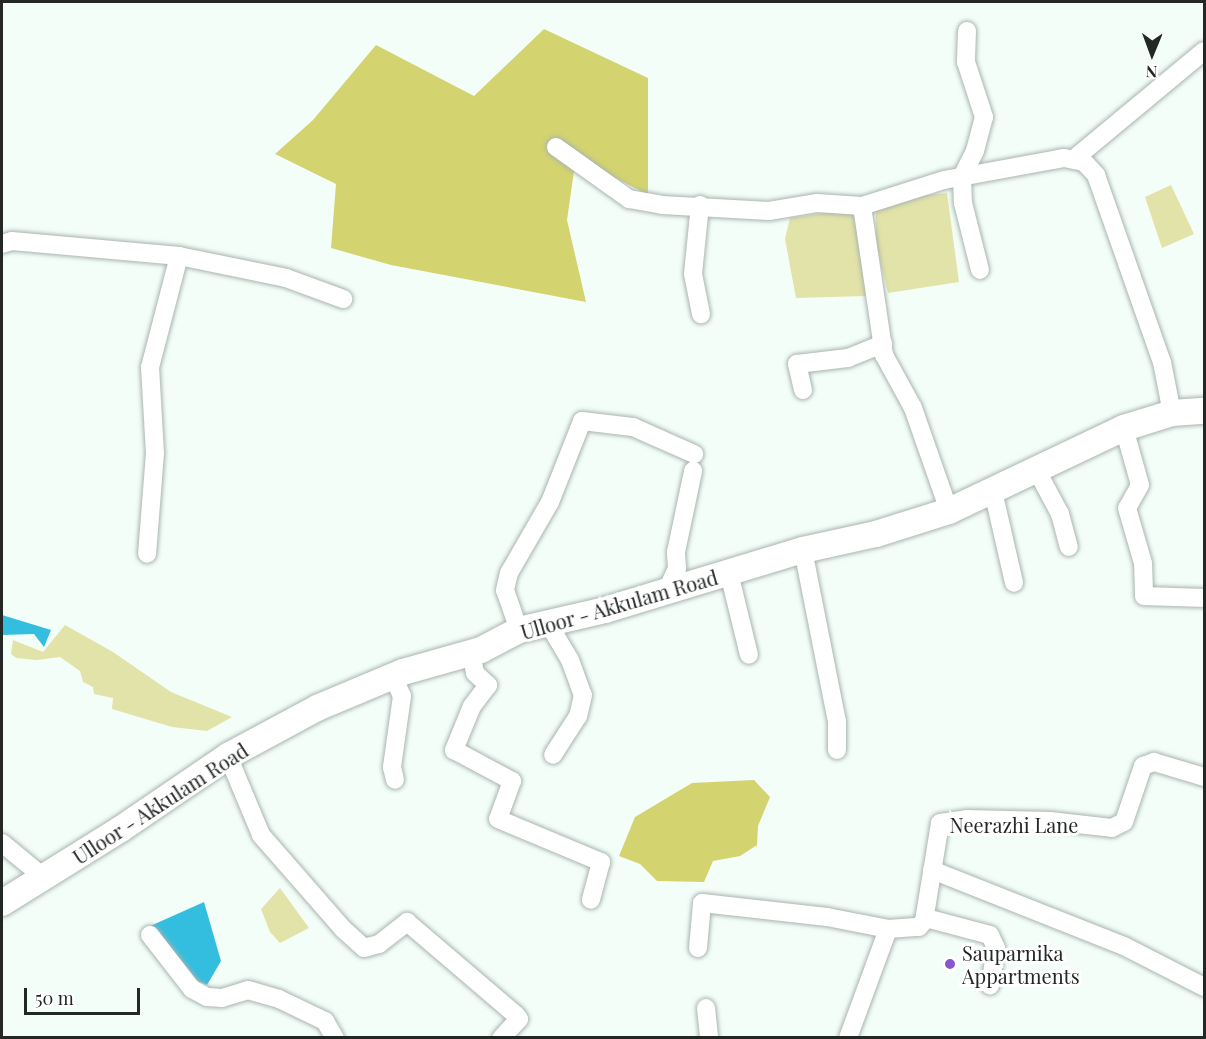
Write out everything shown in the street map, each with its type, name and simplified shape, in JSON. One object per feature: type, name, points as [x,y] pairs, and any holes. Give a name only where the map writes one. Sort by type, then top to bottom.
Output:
[{"type":"main road","name":"Ulloor - Akkulam Road","points":[[2,903],[42,876],[84,854],[228,756],[317,708],[393,676],[471,652],[519,630],[666,592],[803,550],[876,534],[949,511],[1124,428],[1172,413],[1204,411]]},
{"type":"street","points":[[967,31],[966,62],[984,117],[975,151],[962,177],[963,203],[980,270]]},
{"type":"street","points":[[555,147],[629,199],[662,205],[700,205],[769,211],[817,203],[862,206],[962,177],[1074,159],[1204,51]]},
{"type":"street","points":[[1074,159],[1090,166],[1096,174],[1162,362],[1172,413]]},
{"type":"street","points":[[700,205],[693,274],[701,314]]},
{"type":"street","points":[[862,206],[884,355],[913,408],[949,511]]},
{"type":"street","points":[[2,244],[12,241],[179,256],[286,278],[343,299]]},
{"type":"street","points":[[147,554],[155,453],[150,367],[179,256]]},
{"type":"street","points":[[803,390],[796,364],[848,358],[883,344]]},
{"type":"street","points":[[519,630],[505,590],[509,573],[550,502],[582,421],[633,427],[693,462],[676,552],[677,568],[666,592]]},
{"type":"street","points":[[1124,428],[1140,485],[1127,508],[1143,563],[1144,596],[1204,598]]},
{"type":"street","points":[[1036,469],[1059,514],[1069,547]]},
{"type":"street","points":[[993,491],[1014,583]]},
{"type":"street","points":[[803,550],[816,627],[837,723],[837,750]]},
{"type":"street","points":[[729,573],[749,655]]},
{"type":"street","points":[[548,623],[570,660],[583,695],[578,716],[553,755]]},
{"type":"street","points":[[471,652],[475,673],[488,685],[472,706],[454,750],[512,782],[498,819],[601,862],[591,900]]},
{"type":"street","points":[[393,676],[402,696],[392,767],[395,780]]},
{"type":"street","points":[[228,756],[261,835],[343,929],[364,948],[379,944],[407,922],[516,1015],[519,1019],[501,1038]]},
{"type":"street","name":"Neerazhi Lane","points":[[926,918],[940,823],[948,821],[1060,821],[1112,828],[1124,822],[1143,766],[1154,762],[1204,777]]},
{"type":"street","points":[[2,843],[42,876]]},
{"type":"street","points":[[932,870],[1124,946],[1204,987]]},
{"type":"street","points":[[698,948],[702,903],[827,917],[888,929],[919,927],[926,918],[990,935],[996,948],[990,986]]},
{"type":"street","points":[[848,1038],[888,929]]},
{"type":"street","points":[[150,935],[192,989],[207,997],[222,998],[248,990],[279,999],[325,1021],[335,1038]]},
{"type":"street","points":[[706,1008],[709,1038]]},
{"type":"green space","points":[[1171,185],[1194,234],[1162,248],[1145,197]]},
{"type":"green space","points":[[947,193],[959,282],[888,293],[876,244],[876,209],[918,196]]},
{"type":"green space","points":[[856,208],[866,296],[796,298],[785,239],[790,218]]},
{"type":"green space","points":[[65,625],[113,652],[171,692],[232,717],[207,731],[172,727],[112,709],[113,698],[94,694],[93,687],[83,682],[80,671],[60,657],[37,660],[16,658],[11,654],[13,640],[43,652]]},
{"type":"green space","points":[[280,888],[309,928],[280,943],[270,932],[261,909]]},
{"type":"shaded area","points":[[544,29],[648,78],[648,195],[576,157],[567,220],[586,302],[391,265],[331,248],[336,184],[275,154],[313,120],[376,45],[474,96]]},
{"type":"shaded area","points":[[754,780],[770,797],[758,826],[757,845],[740,856],[713,861],[704,882],[657,881],[640,864],[619,856],[635,817],[692,783]]},
{"type":"water","points":[[2,615],[51,630],[44,647],[34,634],[2,635]]},
{"type":"water","points":[[204,902],[221,961],[207,985],[178,972],[148,927]]},
{"type":"place","name":"Sauparnika Appartments","points":[[950,964]]}]
